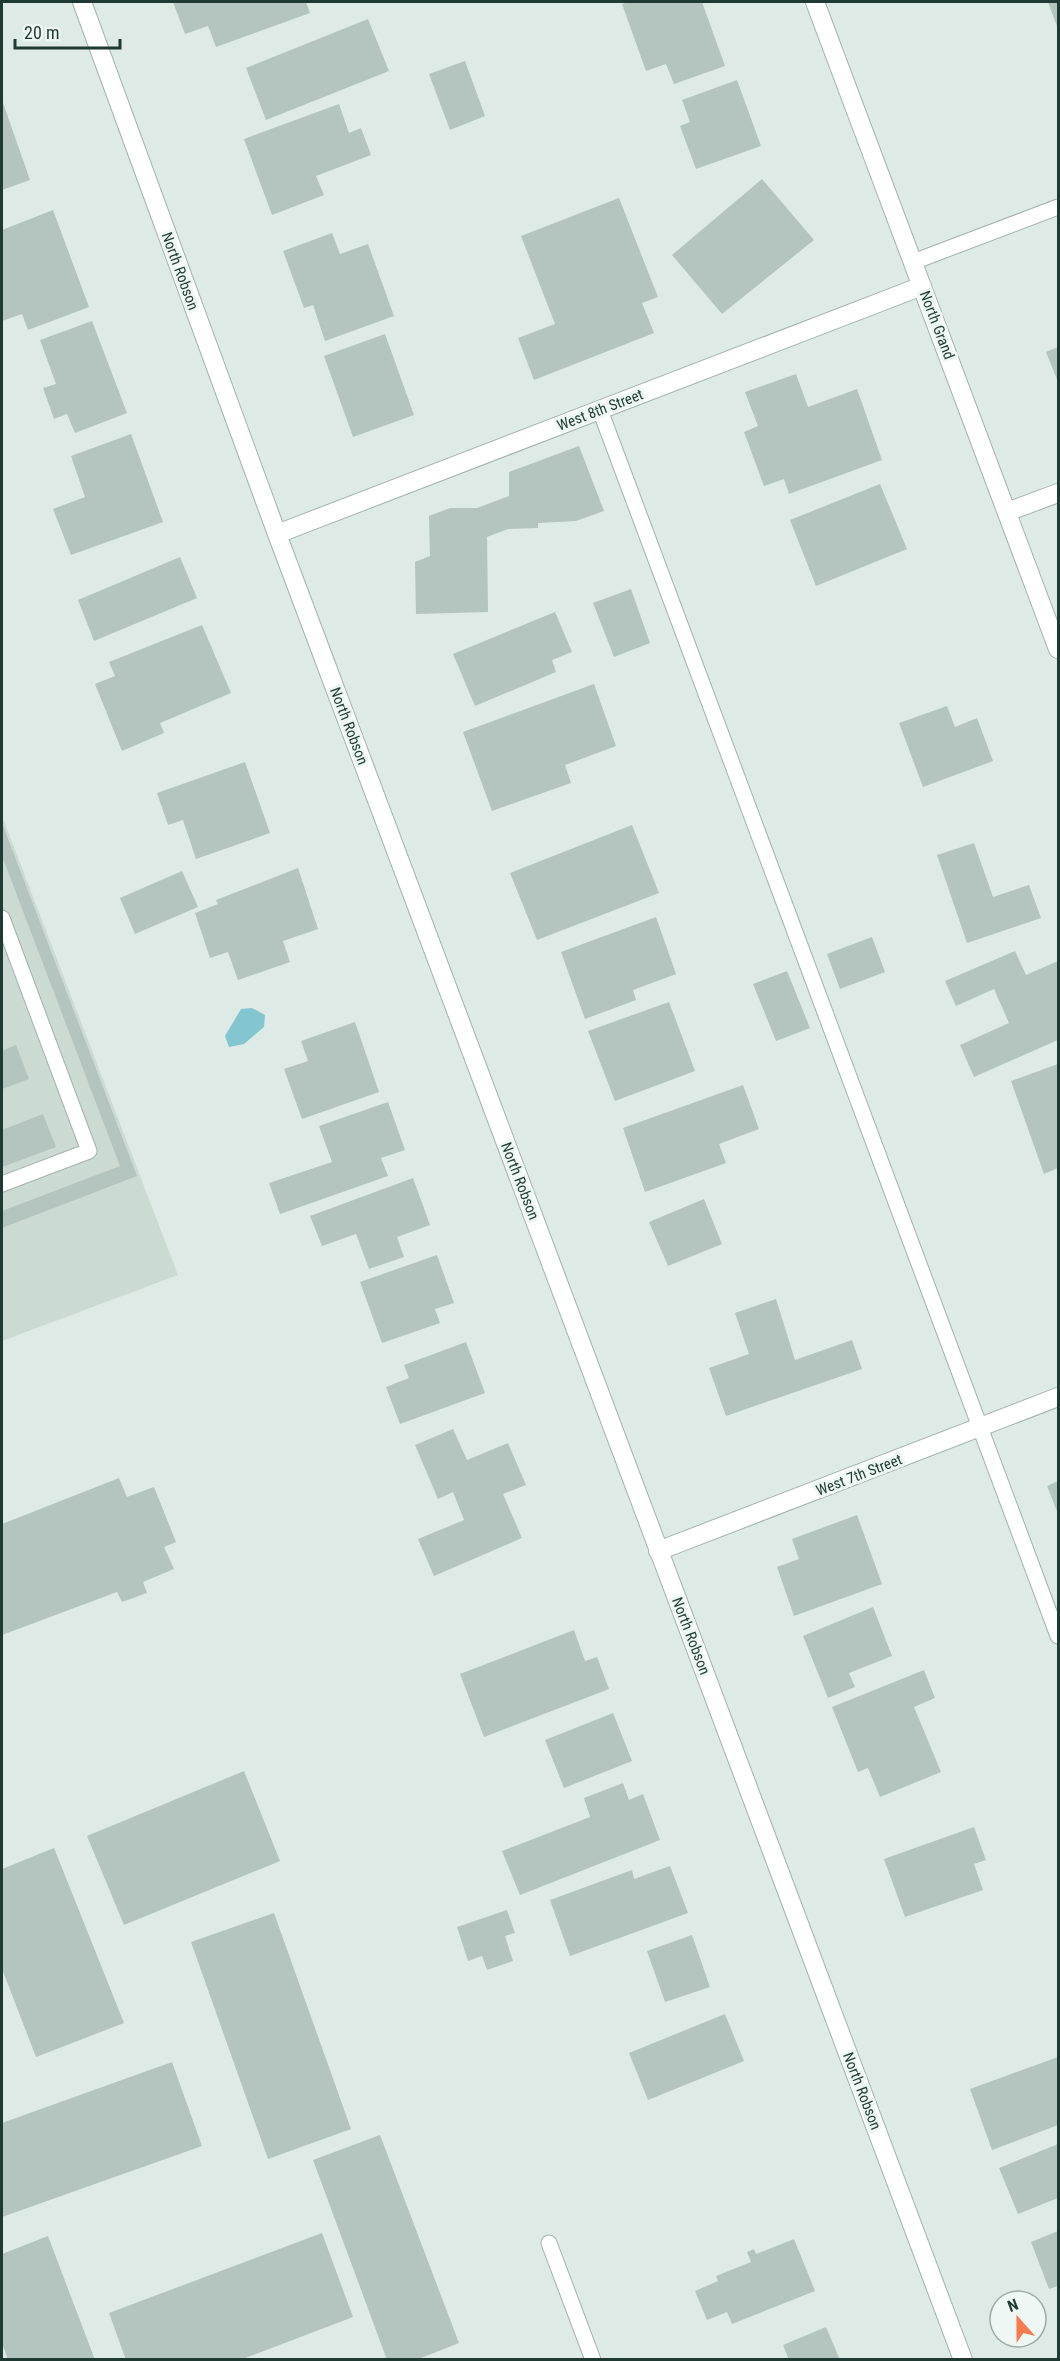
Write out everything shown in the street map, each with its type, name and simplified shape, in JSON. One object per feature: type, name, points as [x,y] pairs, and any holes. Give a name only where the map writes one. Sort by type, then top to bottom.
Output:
[{"type":"street","name":"North Robson","points":[[82,2],[277,534],[963,2360]]},
{"type":"street","name":"North Grand","points":[[815,2],[1059,649]]},
{"type":"street","name":"West 8th Street","points":[[277,534],[922,286]]},
{"type":"street","points":[[1007,512],[1059,493]]},
{"type":"street","name":"West 7th Street","points":[[658,1551],[1059,1397]]},
{"type":"lane","points":[[913,261],[1059,207]]},
{"type":"lane","points":[[600,410],[1059,1636]]},
{"type":"lane","points":[[2,918],[89,1151],[2,1184]]},
{"type":"lane","points":[[549,2243],[593,2360]]},
{"type":"shaded area","points":[[2,816],[178,1275],[2,1341]]},
{"type":"water","points":[[252,1008],[265,1015],[264,1027],[244,1044],[229,1047],[225,1036],[241,1009]]},
{"type":"building","points":[[173,2],[306,2],[310,13],[216,47],[208,26],[185,34]]},
{"type":"building","points":[[629,2],[702,2],[725,66],[674,84],[666,64],[646,71],[622,4]]},
{"type":"building","points":[[1048,2],[1058,2],[1058,29]]},
{"type":"building","points":[[368,19],[389,71],[266,120],[246,68]]},
{"type":"building","points":[[465,61],[485,116],[450,130],[429,74]]},
{"type":"building","points":[[737,80],[761,146],[696,169],[680,126],[690,122],[682,100]]},
{"type":"building","points":[[2,100],[30,180],[2,190]]},
{"type":"building","points":[[339,104],[349,133],[361,128],[371,155],[316,176],[324,195],[272,215],[244,139]]},
{"type":"building","points":[[762,179],[814,240],[722,314],[672,255]]},
{"type":"building","points":[[619,198],[658,297],[642,303],[654,333],[534,380],[518,338],[555,324],[521,236]]},
{"type":"building","points":[[53,210],[89,307],[28,330],[22,314],[2,321],[2,230]]},
{"type":"building","points":[[332,233],[340,254],[368,244],[394,316],[325,341],[313,305],[304,308],[283,251]]},
{"type":"building","points":[[92,321],[127,413],[75,433],[67,414],[54,419],[43,388],[56,384],[40,340]]},
{"type":"building","points":[[385,334],[414,415],[353,437],[324,356]]},
{"type":"building","points":[[1058,347],[1058,382],[1046,352]]},
{"type":"building","points":[[796,374],[808,407],[857,389],[882,460],[789,494],[784,479],[764,486],[744,432],[758,426],[745,392]]},
{"type":"building","points":[[131,434],[163,522],[71,555],[53,509],[85,497],[71,456]]},
{"type":"building","points":[[579,446],[604,511],[576,521],[538,523],[538,528],[508,529],[487,537],[488,612],[416,614],[415,562],[430,556],[429,516],[450,508],[477,508],[509,496],[509,472]]},
{"type":"building","points":[[880,484],[907,549],[816,586],[790,520]]},
{"type":"building","points":[[180,557],[197,598],[94,641],[78,600]]},
{"type":"building","points":[[631,589],[650,643],[614,657],[593,603]]},
{"type":"building","points":[[555,612],[572,652],[552,660],[556,672],[475,706],[453,654]]},
{"type":"building","points":[[202,625],[231,693],[160,723],[164,733],[122,751],[95,684],[115,676],[109,662]]},
{"type":"building","points":[[594,684],[616,746],[565,765],[571,783],[492,811],[463,732]]},
{"type":"building","points":[[947,706],[955,727],[977,718],[993,761],[923,787],[899,723]]},
{"type":"building","points":[[245,762],[270,833],[196,859],[183,820],[168,825],[157,793]]},
{"type":"building","points":[[2,823],[137,1176],[2,1228],[2,1211],[120,1166],[2,856]]},
{"type":"building","points":[[632,825],[659,893],[537,940],[510,873]]},
{"type":"building","points":[[974,843],[993,897],[1029,885],[1041,918],[967,943],[937,855]]},
{"type":"building","points":[[298,868],[318,929],[283,941],[290,962],[238,980],[228,952],[210,958],[195,913],[218,904],[216,900]]},
{"type":"building","points":[[182,871],[198,907],[135,934],[120,898]]},
{"type":"building","points":[[656,917],[676,974],[633,990],[636,1000],[585,1019],[561,952]]},
{"type":"building","points":[[872,937],[885,972],[840,989],[827,954]]},
{"type":"building","points":[[1015,951],[1026,975],[1058,961],[1058,1040],[974,1077],[960,1045],[1009,1023],[994,989],[956,1006],[945,981]]},
{"type":"building","points":[[787,971],[810,1028],[776,1041],[753,984]]},
{"type":"building","points":[[669,1002],[695,1071],[615,1101],[588,1031]]},
{"type":"building","points":[[355,1022],[379,1092],[302,1119],[284,1069],[308,1061],[301,1041]]},
{"type":"building","points":[[16,1045],[29,1079],[2,1089],[2,1051]]},
{"type":"building","points":[[1058,1064],[1058,1168],[1044,1174],[1011,1081]]},
{"type":"building","points":[[743,1085],[759,1129],[719,1144],[726,1163],[645,1192],[623,1128]]},
{"type":"building","points":[[388,1102],[405,1150],[381,1158],[388,1176],[280,1214],[269,1183],[332,1162],[319,1126]]},
{"type":"building","points":[[43,1114],[56,1147],[2,1167],[2,1130]]},
{"type":"building","points":[[413,1178],[430,1225],[397,1237],[404,1257],[369,1269],[356,1234],[322,1246],[310,1216]]},
{"type":"building","points":[[704,1199],[722,1244],[668,1266],[649,1222]]},
{"type":"building","points":[[437,1255],[454,1303],[435,1309],[440,1323],[382,1343],[360,1282]]},
{"type":"building","points":[[776,1299],[795,1360],[852,1340],[862,1369],[726,1416],[709,1368],[749,1354],[735,1313]]},
{"type":"building","points":[[466,1342],[485,1393],[400,1424],[386,1387],[409,1378],[404,1365]]},
{"type":"building","points":[[453,1429],[467,1460],[508,1443],[526,1485],[503,1494],[522,1538],[434,1576],[418,1539],[464,1520],[453,1492],[438,1499],[415,1445]]},
{"type":"building","points":[[119,1478],[127,1497],[154,1487],[176,1542],[164,1547],[174,1569],[143,1582],[147,1593],[122,1602],[117,1592],[2,1635],[2,1524]]},
{"type":"building","points":[[1058,1481],[1058,1514],[1047,1486]]},
{"type":"building","points":[[857,1515],[882,1584],[794,1616],[777,1567],[799,1559],[792,1539]]},
{"type":"building","points":[[873,1607],[892,1656],[849,1673],[855,1687],[828,1698],[803,1636]]},
{"type":"building","points":[[574,1630],[585,1661],[597,1657],[609,1689],[484,1737],[460,1674]]},
{"type":"building","points":[[924,1670],[935,1698],[914,1707],[941,1772],[880,1797],[868,1768],[858,1772],[832,1707]]},
{"type":"building","points":[[613,1713],[632,1761],[564,1788],[545,1740]]},
{"type":"building","points":[[244,1771],[280,1861],[124,1925],[87,1836]]},
{"type":"building","points":[[623,1783],[629,1800],[643,1794],[660,1840],[520,1895],[502,1851],[590,1817],[584,1798]]},
{"type":"building","points":[[974,1827],[986,1860],[974,1864],[983,1890],[905,1917],[884,1859]]},
{"type":"building","points":[[54,1848],[124,2023],[36,2057],[2,1969],[2,1869]]},
{"type":"building","points":[[670,1866],[688,1913],[570,1956],[550,1900],[632,1870],[634,1879]]},
{"type":"building","points":[[507,1910],[515,1933],[505,1936],[513,1961],[487,1970],[482,1956],[468,1961],[457,1927]]},
{"type":"building","points":[[274,1913],[351,2129],[268,2159],[191,1942]]},
{"type":"building","points":[[692,1935],[710,1987],[665,2002],[647,1951]]},
{"type":"building","points":[[725,2014],[744,2061],[648,2100],[629,2053]]},
{"type":"building","points":[[1058,2057],[1058,2125],[992,2150],[970,2089]]},
{"type":"building","points":[[172,2062],[202,2146],[2,2217],[2,2123]]},
{"type":"building","points":[[380,2135],[459,2343],[416,2360],[387,2360],[313,2160]]},
{"type":"building","points":[[1058,2144],[1058,2198],[1018,2214],[999,2168]]},
{"type":"building","points":[[1058,2231],[1058,2286],[1049,2289],[1031,2242]]},
{"type":"building","points":[[322,2233],[353,2317],[240,2360],[126,2360],[109,2313]]},
{"type":"building","points":[[48,2236],[95,2360],[8,2360],[2,2343],[2,2254]]},
{"type":"building","points":[[794,2239],[815,2291],[732,2324],[727,2312],[707,2320],[695,2291],[718,2281],[716,2276],[751,2262],[747,2252],[754,2249],[756,2254]]},
{"type":"building","points":[[826,2327],[840,2360],[789,2360],[783,2345]]}]
